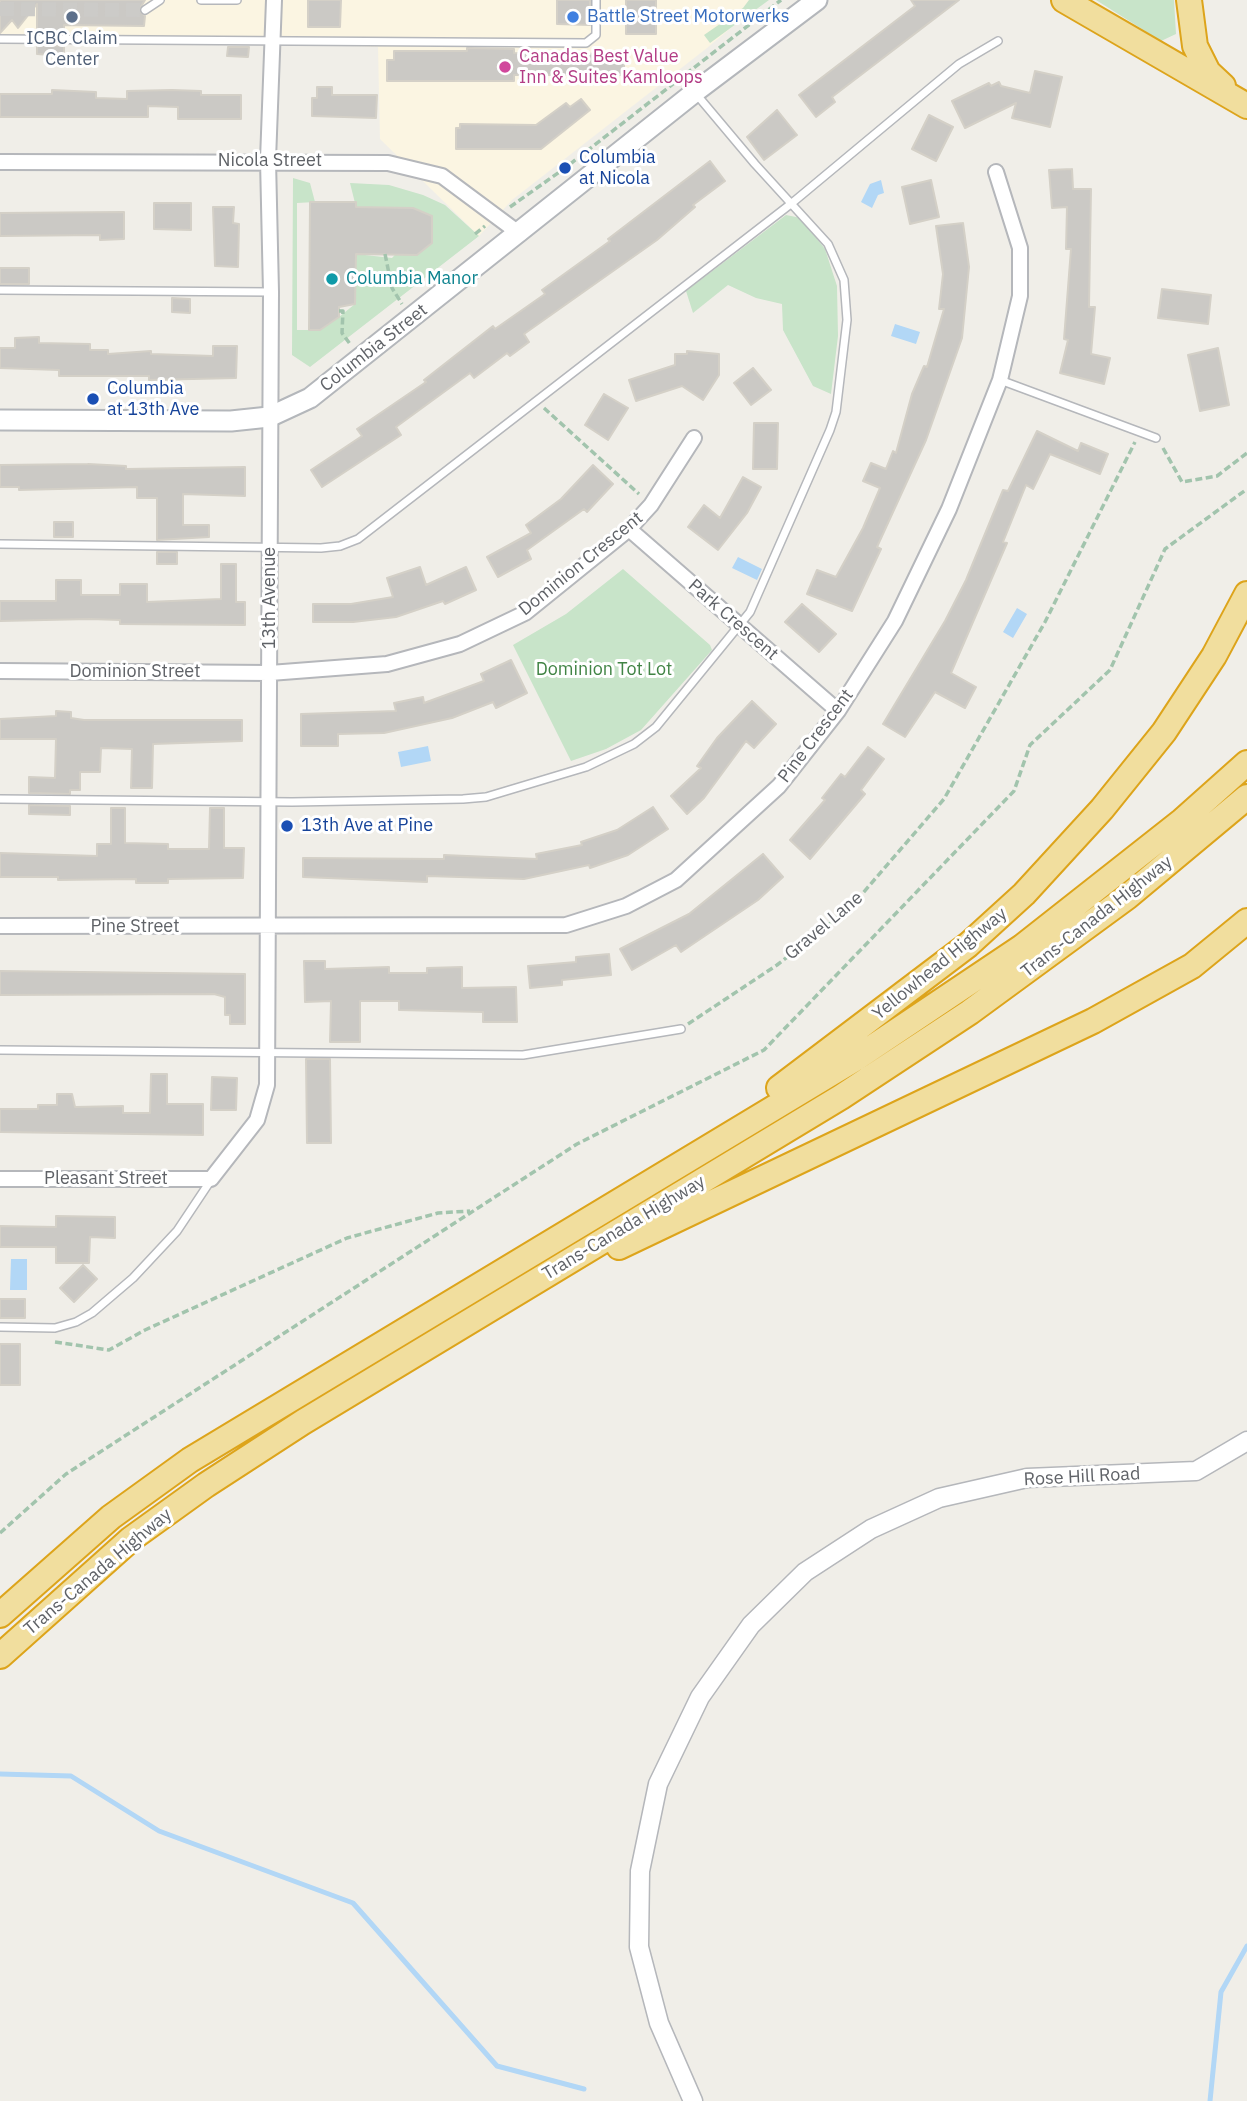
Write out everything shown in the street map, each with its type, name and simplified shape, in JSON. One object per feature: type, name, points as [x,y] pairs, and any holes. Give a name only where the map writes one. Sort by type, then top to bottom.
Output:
[{"type":"highway","points":[[1064,0],[1243,104]]},
{"type":"highway","points":[[1189,0],[1195,46],[1208,72],[1243,104]]},
{"type":"highway","name":"Yellowhead Highway","points":[[618,1202],[845,1041],[968,945],[1024,894],[1102,809],[1164,732],[1214,656],[1247,594]]},
{"type":"highway","name":"Trans-Canada Highway","points":[[0,1615],[111,1517],[190,1461],[855,1059],[1022,947],[1182,821],[1247,763]]},
{"type":"highway","name":"Trans-Canada Highway","points":[[0,1656],[131,1539],[206,1485],[841,1097],[971,1013],[1127,897],[1247,797]]},
{"type":"highway","points":[[489,1310],[1093,1021],[1192,966],[1247,921]]},
{"type":"main road","name":"Columbia Street","points":[[0,420],[231,421],[270,416],[310,398],[520,234],[695,92],[817,0]]},
{"type":"street","name":"13th Avenue","points":[[211,1179],[257,1121],[267,1085],[269,1052],[271,292],[268,160],[274,0]]},
{"type":"street","name":"Nicola Street","points":[[0,162],[268,160],[388,163],[426,171],[456,185],[520,234]]},
{"type":"street","name":"Pine Crescent","points":[[270,928],[566,925],[626,906],[676,880],[779,786],[838,711],[895,621],[949,509],[1000,380],[1020,296],[1020,248],[996,172]]},
{"type":"street","name":"Dominion Crescent","points":[[270,673],[387,664],[460,644],[525,613],[629,529],[651,505],[694,438]]},
{"type":"street","name":"Park Crescent","points":[[629,529],[838,711]]},
{"type":"street","name":"Dominion Street","points":[[0,671],[270,673]]},
{"type":"street","name":"Pine Street","points":[[0,926],[270,928]]},
{"type":"street","name":"Pleasant Street","points":[[0,1179],[211,1179]]},
{"type":"street","name":"Rose Hill Road","points":[[693,2101],[659,2023],[639,1947],[640,1871],[658,1784],[700,1698],[751,1625],[805,1573],[871,1529],[939,1498],[1027,1478],[1196,1471],[1247,1441]]},
{"type":"lane","points":[[145,10],[160,0]]},
{"type":"lane","points":[[201,0],[237,0]]},
{"type":"lane","points":[[0,39],[586,43],[596,35],[596,0]]},
{"type":"lane","points":[[0,544],[321,548],[358,539],[792,204],[959,64],[998,41]]},
{"type":"lane","points":[[0,799],[269,801],[474,798],[586,767],[635,744],[656,727],[750,612],[830,430],[838,396],[847,320],[844,281],[828,244],[695,92]]},
{"type":"lane","points":[[0,290],[271,292]]},
{"type":"lane","points":[[1000,380],[1156,438]]},
{"type":"lane","points":[[0,1050],[523,1055],[681,1029]]},
{"type":"lane","points":[[0,1327],[55,1328],[76,1322],[92,1313],[133,1278],[177,1231],[211,1179]]},
{"type":"path","points":[[512,205],[565,168],[781,0]]},
{"type":"path","points":[[385,254],[392,288],[411,319]]},
{"type":"path","points":[[339,311],[343,311],[342,333],[360,359]]},
{"type":"path","points":[[536,400],[651,505]]},
{"type":"path","name":"Gravel Lane","points":[[681,1029],[777,965],[850,908],[944,799],[1045,622],[1139,433]]},
{"type":"path","points":[[1156,438],[1182,482],[1217,476],[1247,453]]},
{"type":"path","points":[[0,1533],[66,1474],[577,1144],[764,1049],[1014,791],[1030,745],[1110,670],[1165,549],[1247,489]]},
{"type":"path","points":[[55,1342],[109,1350],[145,1330],[347,1238],[438,1213],[462,1209],[472,1212]]},
{"type":"shaded area","points":[[0,0],[764,0],[707,48],[512,200],[479,236],[380,139],[378,47],[255,42],[0,41]]},
{"type":"green space","points":[[749,0],[769,0],[710,43],[704,35],[743,8]]},
{"type":"green space","points":[[1096,0],[1174,0],[1176,34],[1161,41]]},
{"type":"green space","points":[[293,178],[310,183],[315,202],[297,203],[297,330],[320,330],[332,322],[333,317],[339,317],[355,304],[356,254],[392,258],[432,216],[413,208],[356,207],[350,183],[389,185],[423,195],[445,205],[479,236],[310,367],[292,355]]},
{"type":"green space","points":[[786,215],[801,218],[825,249],[837,286],[838,336],[831,394],[813,386],[783,330],[782,304],[756,298],[728,285],[693,313],[686,291]]},
{"type":"green space","name":"Dominion Tot Lot","points":[[623,569],[710,645],[712,650],[641,730],[606,749],[571,761],[513,645],[566,614]]},
{"type":"water","points":[[881,180],[884,193],[878,195],[872,208],[861,202],[870,184]]},
{"type":"water","points":[[895,324],[920,332],[916,344],[891,336]]},
{"type":"water","points":[[738,557],[762,569],[757,580],[732,568]]},
{"type":"water","points":[[1017,608],[1027,614],[1013,638],[1003,632]]},
{"type":"water","points":[[428,746],[431,761],[401,767],[398,752]]},
{"type":"water","points":[[11,1259],[27,1259],[27,1290],[10,1290]]},
{"type":"building","name":"ICBC Claim Center","points":[[0,0],[145,0],[139,10],[145,16],[144,26],[64,25],[64,33],[37,33],[37,4],[18,28],[12,20],[0,33]]},
{"type":"building","points":[[308,0],[341,0],[340,27],[308,27]]},
{"type":"building","name":"Battle Street Motorwerks","points":[[557,0],[590,0],[590,25],[557,24]]},
{"type":"building","points":[[626,0],[656,0],[656,34],[626,34]]},
{"type":"building","points":[[911,0],[959,0],[832,97],[835,102],[816,117],[799,95],[915,6]]},
{"type":"building","points":[[37,45],[64,46],[64,56],[37,54]]},
{"type":"building","points":[[228,47],[249,47],[248,57],[227,56]]},
{"type":"building","name":"Canadas Best Value Inn & Suites Kamloops","points":[[467,48],[514,49],[514,53],[624,54],[624,75],[514,75],[514,81],[387,81],[387,60],[394,60],[394,51],[467,51]]},
{"type":"building","points":[[1035,71],[1062,77],[1050,127],[1012,118],[1016,103],[965,128],[952,101],[989,83],[991,86],[999,82],[1001,86],[1030,93]]},
{"type":"building","points":[[317,87],[332,87],[332,95],[377,95],[376,118],[312,116],[312,98],[317,98]]},
{"type":"building","points":[[52,90],[96,92],[96,98],[127,99],[127,91],[201,91],[201,95],[241,95],[241,119],[178,119],[178,107],[148,106],[148,117],[0,117],[0,94],[52,94]]},
{"type":"building","name":"Canadas Best Value Inn & Suites Kamloops","points":[[581,99],[590,110],[541,149],[456,149],[456,128],[460,128],[460,124],[536,125],[566,103],[570,107]]},
{"type":"building","points":[[777,110],[797,135],[764,160],[747,137]]},
{"type":"building","points":[[929,115],[953,127],[936,161],[912,149]]},
{"type":"building","points":[[710,161],[725,181],[693,205],[695,207],[657,240],[524,334],[529,342],[510,356],[507,353],[474,378],[470,373],[396,427],[401,435],[322,487],[311,470],[362,436],[357,429],[426,382],[424,380],[493,326],[495,329],[545,294],[542,290],[610,241],[608,239]]},
{"type":"building","points":[[1072,169],[1073,189],[1091,189],[1089,307],[1095,307],[1091,354],[1110,358],[1104,384],[1060,373],[1068,340],[1064,339],[1071,249],[1066,249],[1067,207],[1052,208],[1049,170]]},
{"type":"building","points":[[931,180],[939,217],[910,224],[902,187]]},
{"type":"building","name":"Columbia Manor","points":[[310,202],[356,202],[356,207],[413,208],[432,216],[432,243],[417,255],[356,254],[355,304],[339,307],[339,317],[320,330],[309,330]]},
{"type":"building","points":[[154,203],[191,203],[191,230],[154,229]]},
{"type":"building","points":[[213,207],[234,207],[233,223],[239,224],[238,267],[215,266]]},
{"type":"building","points":[[124,212],[124,239],[100,240],[100,235],[0,236],[0,213]]},
{"type":"building","points":[[963,223],[969,267],[962,338],[926,440],[877,547],[881,549],[852,611],[807,594],[817,570],[836,577],[863,528],[880,488],[863,481],[871,463],[886,469],[893,451],[896,453],[912,394],[924,366],[927,367],[944,309],[939,309],[943,274],[936,226]]},
{"type":"building","points":[[0,268],[29,268],[29,284],[0,284]]},
{"type":"building","points":[[1162,289],[1211,295],[1208,324],[1158,318]]},
{"type":"building","points":[[172,298],[190,299],[190,313],[172,312]]},
{"type":"building","points":[[39,337],[39,343],[90,344],[90,350],[108,350],[108,354],[151,351],[151,354],[213,356],[213,346],[237,346],[236,378],[149,380],[149,376],[59,376],[59,370],[0,368],[0,348],[15,348],[15,338]]},
{"type":"building","points":[[1218,348],[1229,405],[1200,411],[1188,355]]},
{"type":"building","points":[[687,351],[719,354],[719,375],[703,400],[682,386],[636,401],[629,380],[675,365],[675,354],[687,354]]},
{"type":"building","points":[[753,368],[771,390],[751,405],[734,383]]},
{"type":"building","points":[[604,394],[628,408],[608,440],[585,425]]},
{"type":"building","points":[[754,423],[778,423],[777,469],[753,469]]},
{"type":"building","points":[[1037,431],[1078,451],[1081,443],[1108,454],[1100,474],[1050,454],[1033,489],[1026,485],[1003,542],[1007,543],[951,673],[976,687],[965,708],[935,692],[905,737],[883,724],[945,621],[966,580],[1003,490],[1008,491]]},
{"type":"building","points":[[0,465],[126,466],[126,469],[245,467],[245,496],[183,494],[183,525],[209,525],[209,537],[157,540],[157,498],[137,498],[137,487],[19,490],[19,487],[0,487]]},
{"type":"building","points":[[593,465],[613,484],[587,512],[584,509],[527,550],[531,559],[498,577],[487,557],[531,533],[526,525],[561,499]]},
{"type":"building","points":[[743,477],[761,487],[747,513],[718,550],[688,527],[704,505],[720,518]]},
{"type":"building","points":[[54,522],[73,522],[73,537],[54,537]]},
{"type":"building","points":[[157,552],[177,552],[177,564],[157,564]]},
{"type":"building","points":[[221,564],[236,564],[236,602],[245,602],[245,625],[120,624],[120,620],[90,619],[0,621],[0,601],[56,601],[56,580],[81,580],[81,595],[120,595],[120,584],[147,584],[147,602],[221,599]]},
{"type":"building","points":[[420,567],[426,585],[466,567],[476,590],[445,604],[443,601],[396,617],[353,622],[313,622],[313,604],[351,604],[393,597],[387,578]]},
{"type":"building","points":[[802,604],[836,634],[819,652],[785,622]]},
{"type":"building","points":[[511,660],[527,693],[496,708],[493,702],[452,718],[384,733],[338,734],[338,746],[301,746],[301,714],[396,711],[394,703],[423,697],[424,703],[484,681],[481,674]]},
{"type":"building","points":[[752,701],[776,724],[754,748],[746,741],[704,798],[687,814],[671,796],[701,768],[697,766],[717,738]]},
{"type":"building","points":[[56,711],[71,712],[71,718],[84,720],[242,720],[242,741],[153,744],[152,788],[131,788],[132,749],[101,748],[100,772],[80,772],[80,790],[70,790],[70,794],[29,793],[29,777],[55,778],[56,739],[0,739],[0,719],[56,716]]},
{"type":"building","points":[[868,747],[884,759],[861,790],[865,794],[810,859],[790,840],[825,800],[822,798],[841,774],[845,777]]},
{"type":"building","points":[[29,805],[70,806],[70,815],[29,814]]},
{"type":"building","points":[[653,807],[668,829],[628,855],[590,868],[589,865],[524,879],[427,876],[427,882],[303,877],[303,858],[444,859],[444,855],[537,859],[536,854],[582,845],[581,842],[617,830]]},
{"type":"building","points":[[111,808],[125,808],[125,843],[168,844],[168,849],[209,849],[210,808],[224,808],[224,848],[244,848],[243,878],[168,879],[168,883],[136,883],[136,879],[58,880],[58,877],[0,877],[0,853],[97,856],[97,844],[111,844]]},
{"type":"building","points":[[763,854],[783,877],[758,900],[681,952],[676,945],[632,970],[620,949],[689,914]]},
{"type":"building","points":[[609,954],[611,975],[562,980],[562,985],[530,988],[528,966],[576,962],[576,957]]},
{"type":"building","points":[[304,961],[325,961],[325,969],[389,967],[389,973],[427,973],[427,968],[462,967],[462,988],[516,987],[517,1022],[483,1022],[483,1012],[399,1010],[399,1001],[360,1001],[360,1042],[330,1042],[331,1001],[305,1002]]},
{"type":"building","points":[[0,971],[245,974],[245,1024],[230,1024],[230,1015],[225,1015],[225,997],[214,994],[0,995]]},
{"type":"building","points":[[306,1059],[330,1059],[331,1143],[307,1143]]},
{"type":"building","points":[[151,1074],[167,1074],[167,1104],[203,1104],[203,1135],[0,1132],[0,1109],[38,1109],[38,1105],[57,1105],[57,1094],[72,1094],[75,1107],[123,1106],[123,1113],[150,1113]]},
{"type":"building","points":[[212,1077],[237,1078],[236,1110],[211,1110]]},
{"type":"building","points":[[56,1216],[115,1217],[115,1238],[90,1237],[89,1263],[56,1263],[56,1247],[0,1247],[0,1226],[56,1227]]},
{"type":"building","points":[[83,1265],[97,1279],[74,1302],[60,1288]]},
{"type":"building","points":[[0,1299],[25,1299],[25,1318],[0,1318]]},
{"type":"building","points":[[0,1344],[20,1344],[20,1385],[0,1385]]},
{"type":"waterway","points":[[0,1774],[71,1776],[159,1831],[353,1903],[497,2066],[584,2089]]},
{"type":"waterway","points":[[1210,2101],[1221,1992],[1247,1946]]},
{"type":"tunnel","points":[[0,9],[145,10]]},
{"type":"place","name":"ICBC Claim Center","points":[[72,17]]},
{"type":"place","name":"Battle Street Motorwerks","points":[[573,17]]},
{"type":"place","name":"Canadas Best Value Inn & Suites Kamloops","points":[[505,67]]},
{"type":"place","name":"Columbia at Nicola","points":[[565,168]]},
{"type":"place","name":"Columbia Manor","points":[[332,279]]},
{"type":"place","name":"Columbia at 13th Ave","points":[[93,399]]},
{"type":"place","name":"13th Ave at Pine","points":[[287,826]]}]
